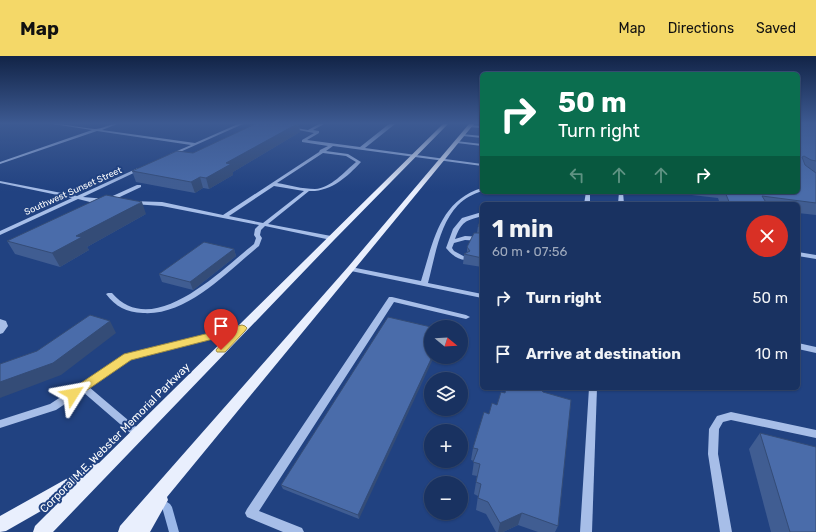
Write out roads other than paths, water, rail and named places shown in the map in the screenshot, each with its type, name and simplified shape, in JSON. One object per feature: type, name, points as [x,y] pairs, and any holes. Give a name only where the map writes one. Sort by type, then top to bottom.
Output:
[{"type":"main road","name":"Corporal M.E. Webster Memorial Parkway","points":[[41,532],[331,238],[424,146]]},
{"type":"main road","points":[[126,532],[454,146]]},
{"type":"main road","points":[[0,525],[43,502],[112,460]]},
{"type":"main road","points":[[140,532],[180,469]]},
{"type":"street","points":[[0,163],[49,146]]},
{"type":"street","points":[[190,146],[195,147]]},
{"type":"street","points":[[225,216],[330,146]]},
{"type":"street","points":[[341,146],[480,165]]},
{"type":"street","points":[[361,149],[365,146]]},
{"type":"street","points":[[166,158],[187,148],[195,147]]},
{"type":"street","points":[[273,184],[320,191],[328,188],[359,162],[347,155],[322,151]]},
{"type":"street","name":"Southwest Sunset Street","points":[[0,233],[145,167]]},
{"type":"street","points":[[0,182],[90,200],[121,201]]},
{"type":"street","points":[[97,206],[139,186]]},
{"type":"street","points":[[110,294],[116,303],[132,310],[158,309],[174,305],[188,299],[256,245],[259,238],[256,231],[308,190]]},
{"type":"street","points":[[424,284],[439,230],[459,200],[468,193],[480,190]]},
{"type":"street","points":[[128,201],[162,204],[331,238]]},
{"type":"street","points":[[465,259],[452,252],[449,248],[451,242],[456,229],[464,219],[480,215]]},
{"type":"street","points":[[451,242],[465,238],[480,239]]},
{"type":"street","points":[[800,254],[816,257]]},
{"type":"street","points":[[351,269],[480,296]]},
{"type":"street","points":[[298,532],[252,513],[392,299],[466,317]]},
{"type":"street","points":[[0,320],[4,326],[0,331]]},
{"type":"street","points":[[0,424],[54,407],[128,357],[242,328]]},
{"type":"street","points":[[800,346],[816,350]]},
{"type":"street","points":[[83,387],[138,434]]},
{"type":"street","points":[[586,532],[593,390]]},
{"type":"street","points":[[726,532],[713,454],[714,429],[720,419],[732,416],[816,434]]},
{"type":"waterway","points":[[167,507],[174,532]]}]
